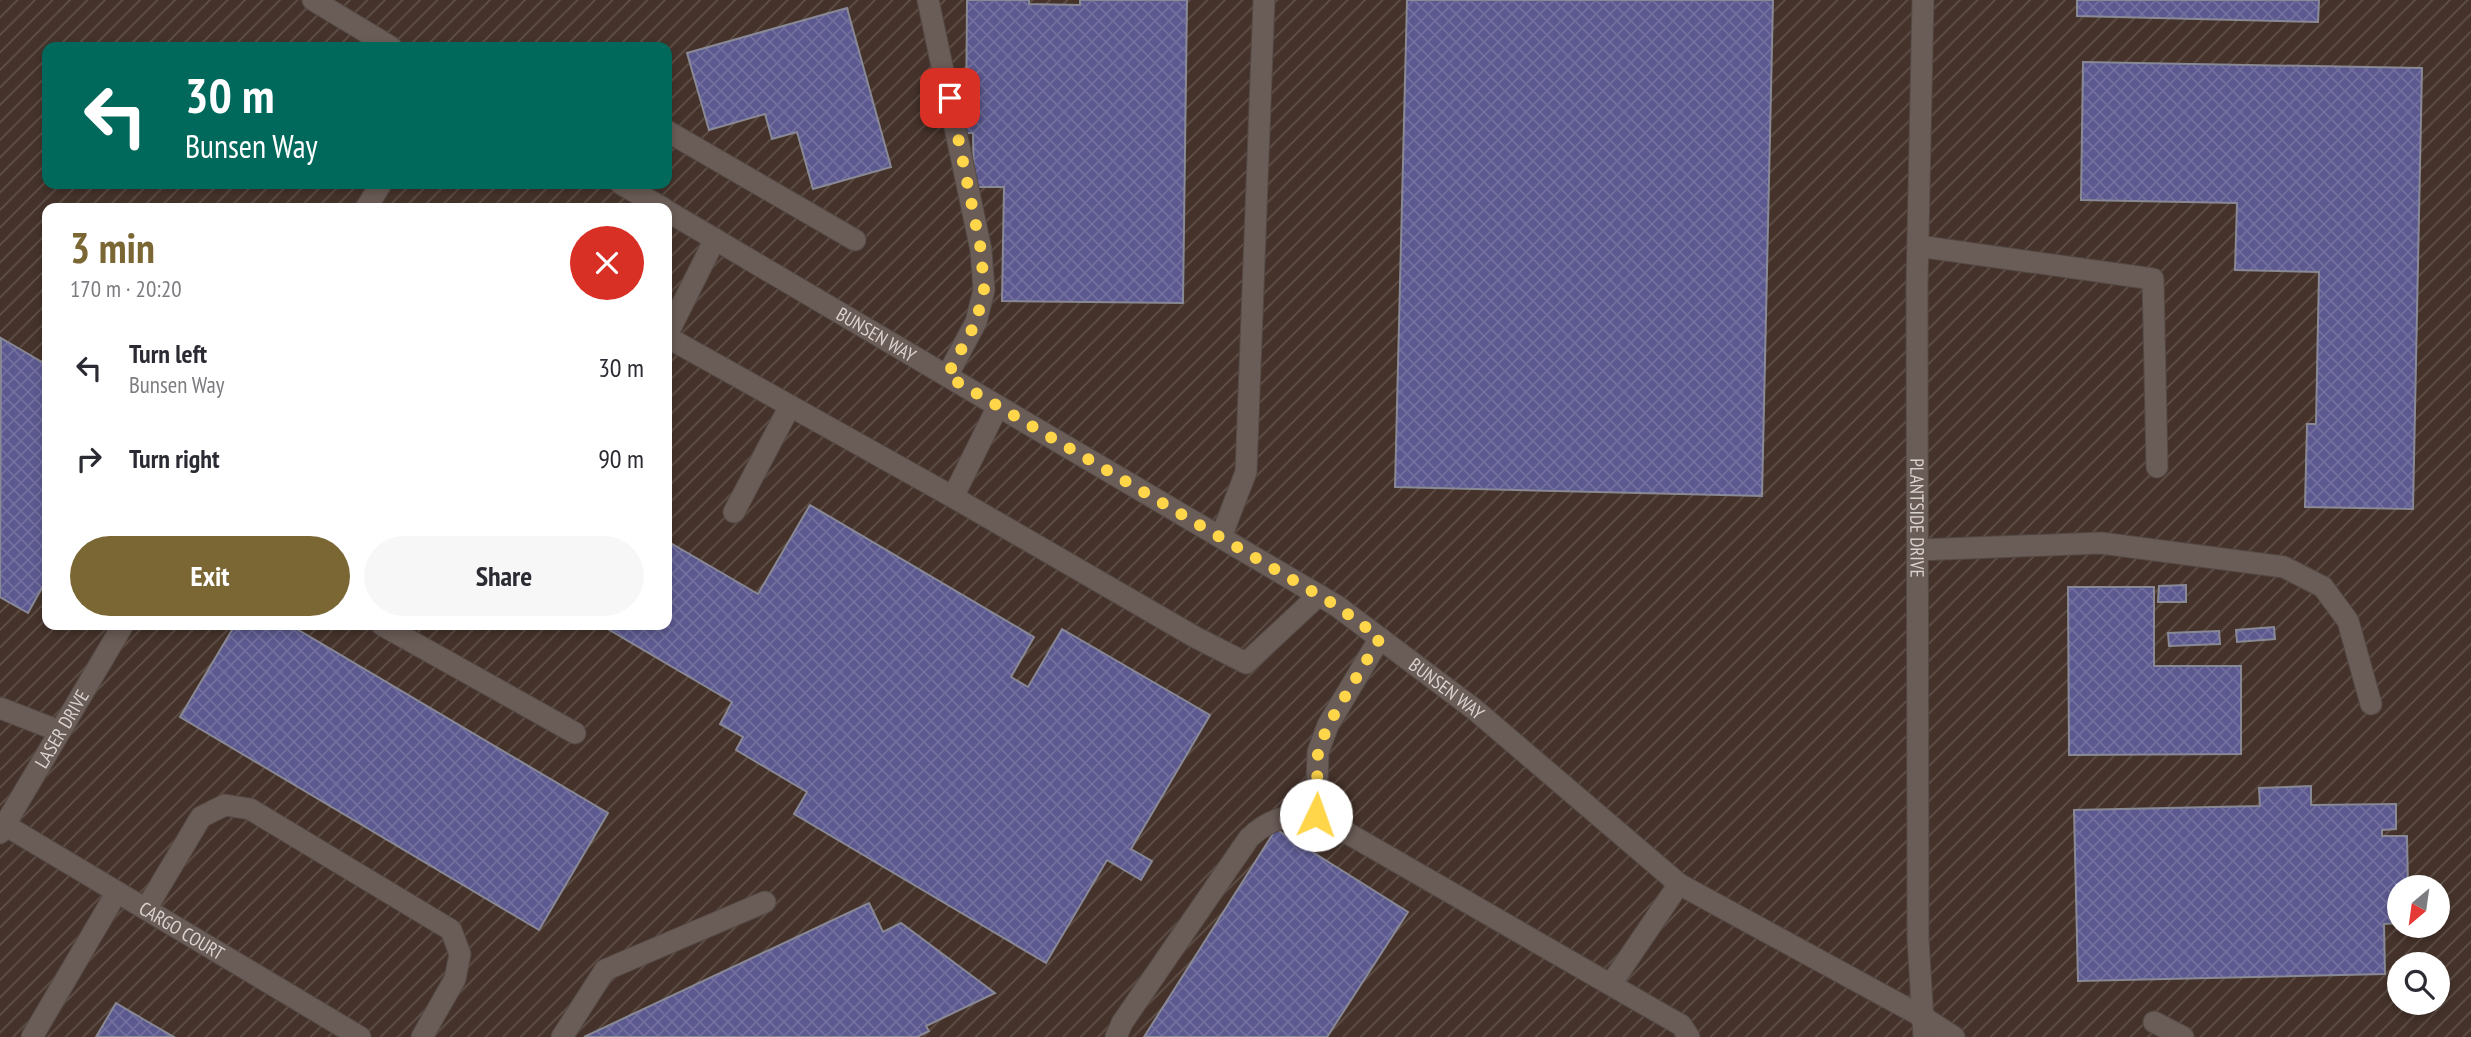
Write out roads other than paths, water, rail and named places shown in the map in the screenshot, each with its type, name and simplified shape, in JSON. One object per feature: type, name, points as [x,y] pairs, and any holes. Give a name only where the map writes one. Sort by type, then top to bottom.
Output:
[{"type":"street","points":[[313,0],[383,42]]},
{"type":"street","points":[[928,0],[981,250],[984,290],[976,322],[947,376]]},
{"type":"street","points":[[1221,537],[1246,472],[1264,0]]},
{"type":"street","name":"PLANTSIDE DRIVE","points":[[1923,0],[1918,246],[1918,925],[1923,1027]]},
{"type":"street","points":[[672,134],[855,240]]},
{"type":"street","name":"BUNSEN WAY","points":[[630,189],[654,203]]},
{"type":"street","name":"BUNSEN WAY","points":[[672,213],[1319,595],[1474,709],[1679,884],[1923,1027],[1954,1037]]},
{"type":"street","points":[[672,326],[715,239]]},
{"type":"street","points":[[1918,246],[2153,279],[2157,467]]},
{"type":"street","points":[[672,339],[1195,637],[1246,663],[1319,595]]},
{"type":"street","points":[[734,512],[790,406]]},
{"type":"street","points":[[953,498],[998,406]]},
{"type":"street","points":[[1918,550],[2101,543],[2284,567],[2323,587],[2348,621],[2371,704]]},
{"type":"street","name":"LASER DRIVE","points":[[2,829],[120,630]]},
{"type":"street","points":[[391,630],[575,733]]},
{"type":"street","points":[[1316,815],[1318,752],[1328,725],[1380,638]]},
{"type":"street","points":[[0,708],[60,732]]},
{"type":"street","points":[[146,909],[201,817],[225,805],[250,809],[451,930],[460,954],[456,979],[422,1037]]},
{"type":"street","points":[[1116,1037],[1122,1023],[1249,838],[1264,824],[1293,815],[1316,815],[1611,984],[1681,1026],[1689,1037]]},
{"type":"street","name":"CARGO COURT","points":[[2,829],[117,892],[360,1037]]},
{"type":"street","points":[[1611,984],[1679,884]]},
{"type":"street","points":[[32,1037],[117,892]]},
{"type":"street","points":[[562,1037],[605,970],[765,902]]},
{"type":"street","points":[[2154,1022],[2183,1037]]}]
